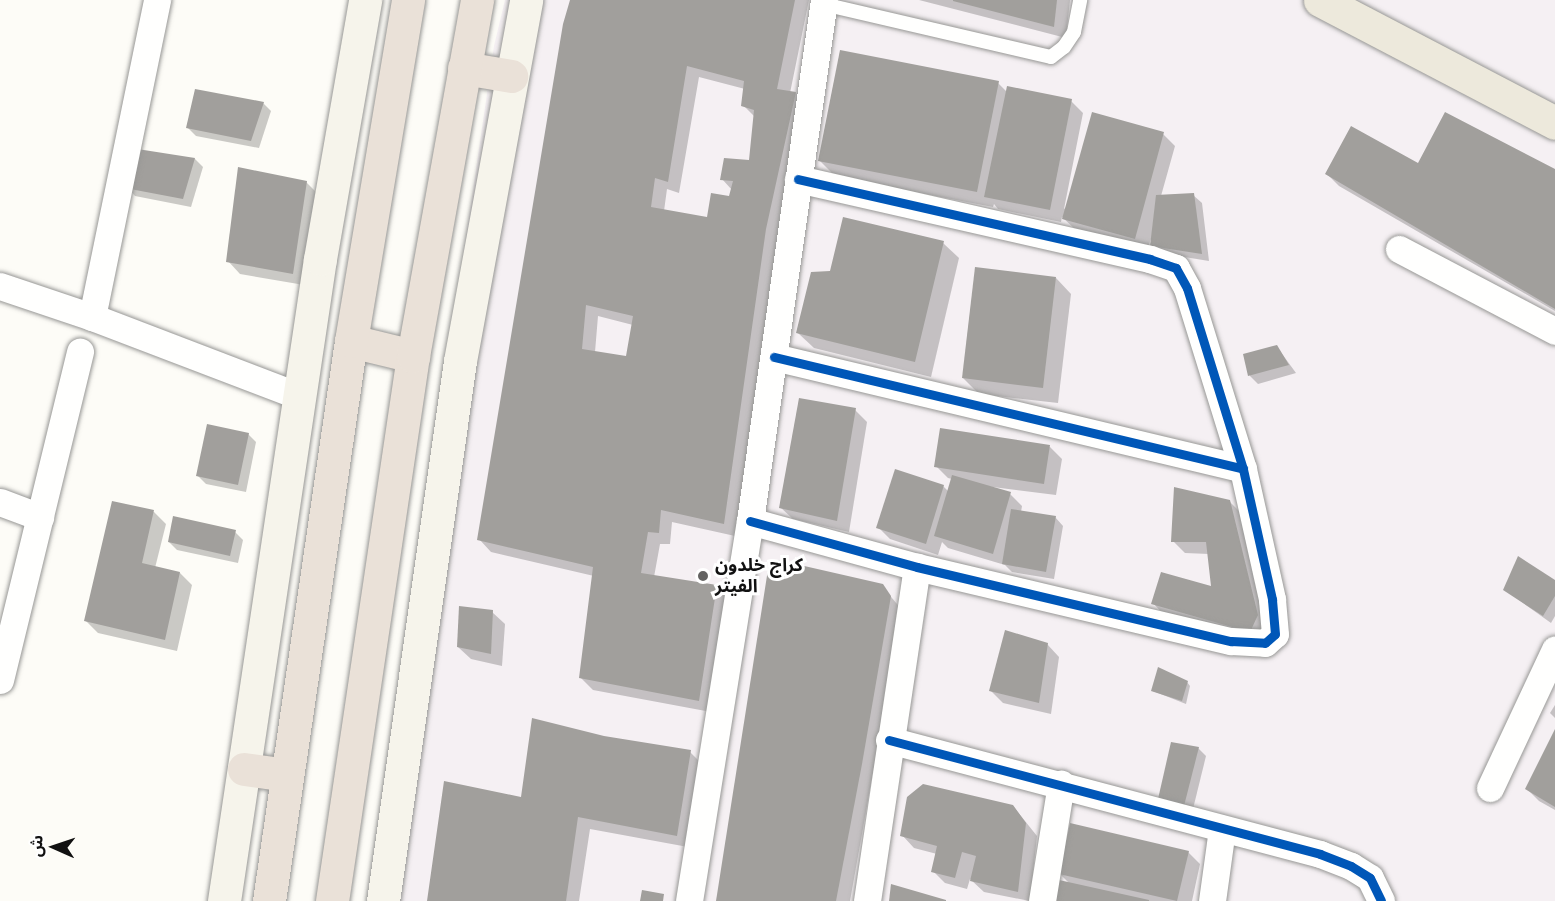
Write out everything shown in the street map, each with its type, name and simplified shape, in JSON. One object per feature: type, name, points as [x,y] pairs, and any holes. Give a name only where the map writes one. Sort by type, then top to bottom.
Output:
[{"type":"highway","points":[[332,901],[413,356],[477,0]]},
{"type":"highway","points":[[269,901],[351,341],[404,1]]},
{"type":"highway","points":[[464,68],[511,76]]},
{"type":"highway","points":[[351,341],[413,356]]},
{"type":"highway","points":[[244,769],[287,775]]},
{"type":"main road","points":[[224,901],[320,259],[365,0]]},
{"type":"main road","points":[[384,901],[460,361],[526,0]]},
{"type":"main road","points":[[1320,0],[1555,123]]},
{"type":"street","points":[[92,317],[157,0]]},
{"type":"street","points":[[689,901],[750,521],[824,2]]},
{"type":"street","points":[[750,521],[917,567],[1231,641],[1266,644],[1275,634],[1272,599],[1243,469],[1187,288],[1176,268],[1150,259],[798,179]]},
{"type":"street","points":[[1399,249],[1555,331]]},
{"type":"street","points":[[0,286],[92,317],[299,396]]},
{"type":"street","points":[[0,680],[6,634],[40,517],[80,352]]},
{"type":"street","points":[[774,357],[1243,469]]},
{"type":"street","points":[[0,502],[40,517]]},
{"type":"street","points":[[867,901],[889,740],[917,567]]},
{"type":"street","points":[[1490,788],[1555,649]]},
{"type":"street","points":[[889,740],[1061,783],[1320,854],[1352,866],[1370,878],[1381,901]]},
{"type":"street","points":[[1042,901],[1061,783]]},
{"type":"street","points":[[1212,901],[1222,829]]},
{"type":"lane","points":[[824,2],[1051,57],[1065,47],[1074,32],[1080,0]]},
{"type":"shaded area","points":[[505,0],[1555,0],[1555,901],[369,901],[494,46]]},
{"type":"building","points":[[570,0],[795,0],[777,89],[796,92],[766,229],[724,524],[661,510],[659,533],[648,532],[641,573],[717,585],[699,701],[579,678],[593,567],[477,540],[563,24]],"holes":[[[687,66],[744,81],[741,106],[754,110],[749,160],[724,158],[720,180],[733,181],[729,196],[711,193],[707,217],[651,207],[655,178],[668,182]],[[586,305],[633,316],[626,356],[582,349]]]},
{"type":"building","points":[[1057,0],[1054,27],[953,1]]},
{"type":"building","points":[[840,50],[999,81],[977,192],[818,161]]},
{"type":"building","points":[[1007,86],[1072,99],[1050,210],[984,197]]},
{"type":"building","points":[[195,89],[264,102],[251,141],[186,128]]},
{"type":"building","points":[[1092,112],[1164,132],[1135,239],[1062,219]]},
{"type":"building","points":[[1445,112],[1555,169],[1555,309],[1325,174],[1351,126],[1418,163]]},
{"type":"building","points":[[131,148],[195,158],[183,199],[125,188]]},
{"type":"building","points":[[238,167],[307,181],[293,274],[226,262]]},
{"type":"building","points":[[1194,193],[1202,254],[1150,246],[1156,195]]},
{"type":"building","points":[[843,217],[944,241],[915,362],[796,333],[811,272],[830,271]]},
{"type":"building","points":[[975,267],[1056,277],[1043,388],[962,378]]},
{"type":"building","points":[[1277,345],[1289,365],[1248,376],[1243,354]]},
{"type":"building","points":[[799,398],[856,408],[837,521],[779,508]]},
{"type":"building","points":[[207,424],[249,433],[238,485],[196,476]]},
{"type":"building","points":[[940,428],[1050,445],[1044,484],[934,467]]},
{"type":"building","points":[[895,469],[944,485],[926,544],[876,528]]},
{"type":"building","points":[[952,475],[1011,492],[993,554],[934,536]]},
{"type":"building","points":[[1174,487],[1230,500],[1258,615],[1250,632],[1151,604],[1161,572],[1211,586],[1206,542],[1171,542]]},
{"type":"building","points":[[112,501],[154,510],[142,563],[180,572],[165,640],[84,621]]},
{"type":"building","points":[[1011,509],[1056,516],[1046,572],[1002,564]]},
{"type":"building","points":[[173,516],[236,530],[230,556],[168,542]]},
{"type":"building","points":[[1518,556],[1555,580],[1555,596],[1543,616],[1503,590]]},
{"type":"building","points":[[778,560],[883,584],[891,596],[862,764],[836,901],[716,901],[769,563]]},
{"type":"building","points":[[459,606],[493,610],[491,654],[457,647]]},
{"type":"building","points":[[1005,630],[1048,643],[1039,703],[989,691]]},
{"type":"building","points":[[1158,667],[1188,681],[1182,701],[1151,691]]},
{"type":"building","points":[[532,718],[604,736],[691,750],[677,836],[578,817],[566,901],[427,901],[444,781],[521,797]]},
{"type":"building","points":[[1555,729],[1555,807],[1525,789]]},
{"type":"building","points":[[1171,742],[1199,747],[1184,806],[1158,799]]},
{"type":"building","points":[[923,784],[1013,805],[1026,823],[1018,892],[970,881],[976,856],[962,852],[955,878],[931,872],[937,846],[900,836],[907,797]]},
{"type":"building","points":[[1070,823],[1189,851],[1177,901],[1059,874]]},
{"type":"building","points":[[1059,880],[1149,900],[1149,901],[1054,901]]},
{"type":"building","points":[[891,884],[946,900],[946,901],[889,901]]},
{"type":"building","points":[[642,890],[664,894],[663,901],[640,901]]},
{"type":"cycle path","points":[[750,521],[917,567],[1231,641],[1265,643],[1275,634],[1272,599],[1243,469],[1187,288],[1176,268],[1150,259],[798,179]]},
{"type":"cycle path","points":[[774,357],[1243,469]]},
{"type":"cycle path","points":[[889,740],[1320,854],[1351,866],[1370,878],[1381,901]]},
{"type":"place","name":"كراج خلدون الفيتر","points":[[703,576]]}]
